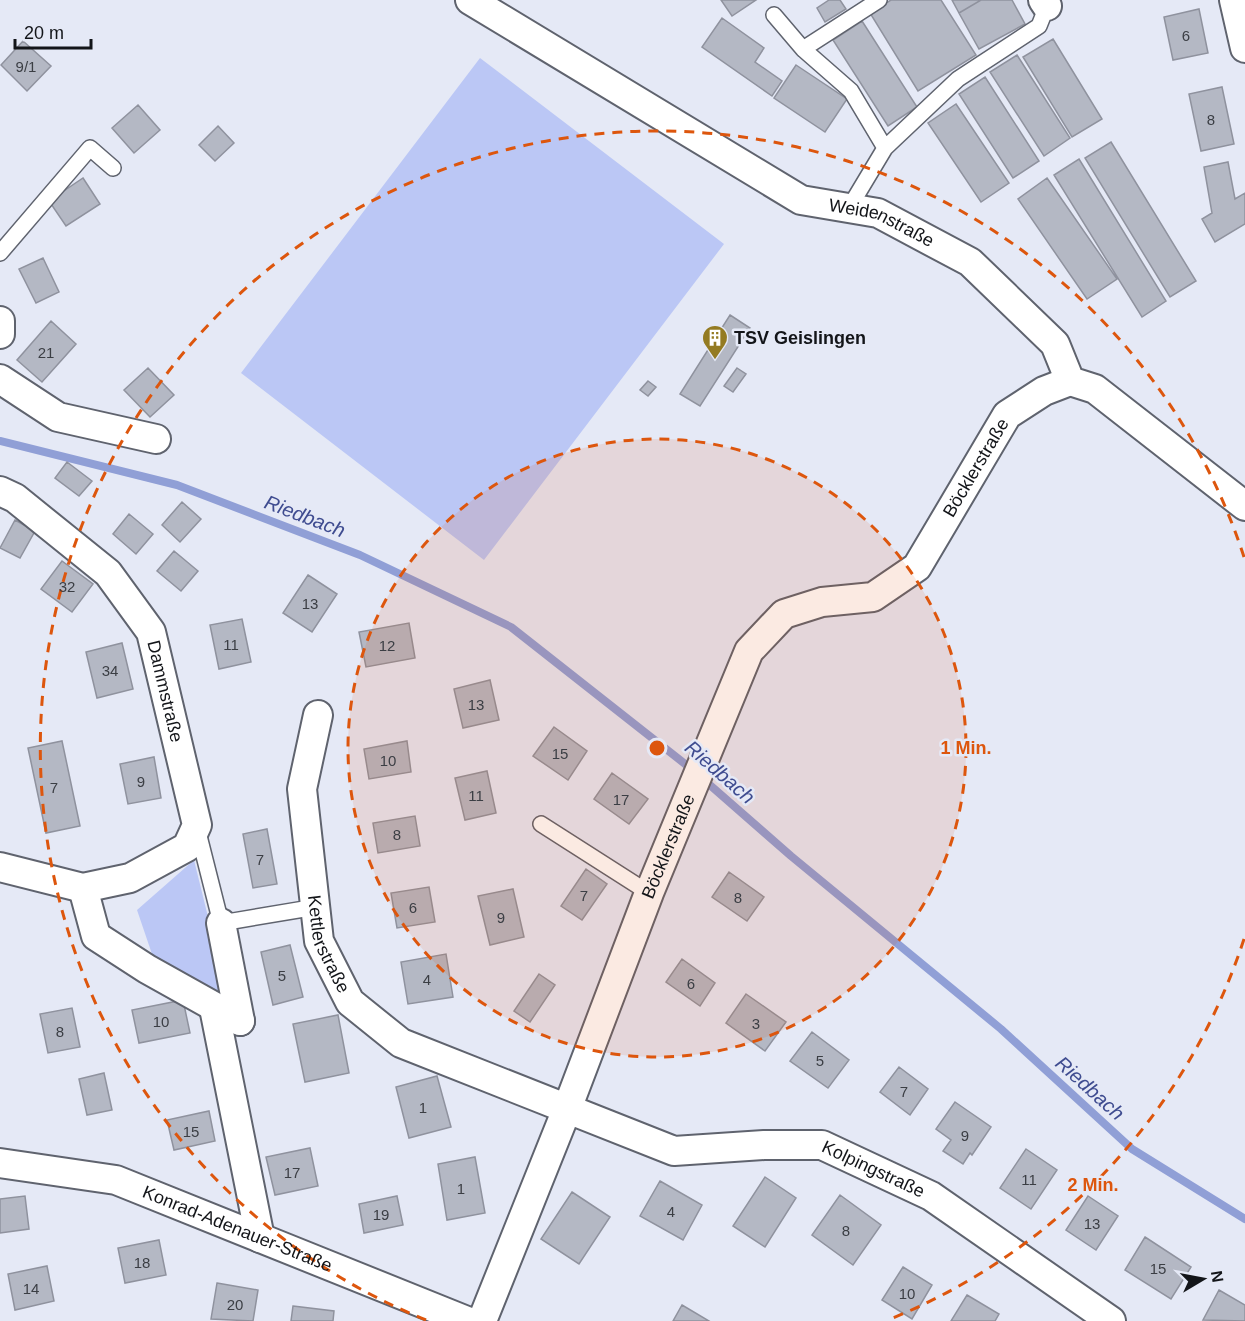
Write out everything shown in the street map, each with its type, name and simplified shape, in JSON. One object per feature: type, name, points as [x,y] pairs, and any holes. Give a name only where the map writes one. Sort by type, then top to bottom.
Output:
[{"type":"street","name":"Weidenstraße","points":[[470,0],[801,200],[878,213],[970,262],[1055,344],[1070,381]]},
{"type":"street","points":[[1234,0],[1245,48]]},
{"type":"street","points":[[0,321],[0,334]]},
{"type":"street","points":[[0,379],[58,417],[156,439]]},
{"type":"street","points":[[1070,381],[1095,389],[1245,506]]},
{"type":"street","name":"Böcklerstraße","points":[[482,1321],[567,1109],[649,893],[749,651],[784,614],[822,602],[873,597],[917,567],[1007,415],[1044,392],[1070,381]]},
{"type":"street","name":"Dammstraße","points":[[0,491],[15,498],[108,573],[151,632],[192,836]]},
{"type":"street","name":"Kettlerstraße","points":[[318,715],[302,789],[319,941],[350,1002],[401,1043],[567,1109]]},
{"type":"street","points":[[0,867],[83,888],[130,878],[192,836]]},
{"type":"street","points":[[83,888],[96,936],[147,969],[240,1021],[221,923]]},
{"type":"street","points":[[214,1008],[260,1238]]},
{"type":"street","name":"Kolpingstraße","points":[[567,1109],[674,1151],[765,1145],[822,1145],[931,1196],[1111,1321]]},
{"type":"street","name":"Konrad-Adenauer-Straße","points":[[0,1163],[116,1180],[467,1321]]},
{"type":"lane","points":[[803,49],[879,0]]},
{"type":"lane","points":[[849,208],[885,148],[958,79],[1039,26],[1045,3]]},
{"type":"lane","points":[[774,15],[803,49],[851,91],[885,148]]},
{"type":"lane","points":[[0,253],[90,148],[113,168]]},
{"type":"lane","points":[[541,824],[649,893]]},
{"type":"lane","points":[[192,836],[221,923],[316,907]]},
{"type":"shaded area","points":[[480,58],[724,244],[484,560],[241,373]]},
{"type":"shaded area","points":[[194,860],[228,998],[153,957],[137,910]]},
{"type":"building","points":[[721,0],[756,0],[732,16]]},
{"type":"building","points":[[829,0],[840,0],[846,9],[825,22],[817,8]]},
{"type":"building","points":[[891,0],[941,0],[976,55],[918,91],[870,13]]},
{"type":"building","points":[[952,0],[981,0],[959,13]]},
{"type":"building","points":[[981,0],[1012,0],[1025,24],[979,49],[959,13]]},
{"type":"building","points":[[1199,9],[1208,53],[1173,60],[1164,17]]},
{"type":"building","points":[[722,18],[764,48],[755,62],[782,81],[772,96],[702,47]]},
{"type":"building","points":[[862,21],[917,107],[888,126],[833,40]]},
{"type":"building","points":[[1053,39],[1102,119],[1072,137],[1023,57]]},
{"type":"building","points":[[23,41],[51,66],[27,91],[1,65]]},
{"type":"building","points":[[1017,55],[1070,138],[1044,156],[990,72]]},
{"type":"building","points":[[796,65],[847,99],[825,132],[774,98]]},
{"type":"building","points":[[985,77],[1039,161],[1013,178],[959,94]]},
{"type":"building","points":[[1222,87],[1234,144],[1201,151],[1189,94]]},
{"type":"building","points":[[956,104],[1009,183],[981,202],[928,123]]},
{"type":"building","points":[[138,105],[160,130],[134,153],[112,128]]},
{"type":"building","points":[[218,126],[234,143],[215,161],[199,145]]},
{"type":"building","points":[[1111,142],[1196,281],[1170,297],[1085,158]]},
{"type":"building","points":[[1079,159],[1166,301],[1142,317],[1054,175]]},
{"type":"building","points":[[1228,162],[1235,199],[1245,193],[1245,224],[1215,242],[1202,219],[1212,213],[1204,167]]},
{"type":"building","points":[[83,178],[100,204],[66,226],[49,201]]},
{"type":"building","points":[[1047,178],[1117,279],[1087,299],[1018,199]]},
{"type":"building","points":[[43,258],[59,292],[36,303],[19,269]]},
{"type":"building","name":"TSV Geislingen","points":[[730,315],[750,328],[700,406],[680,394]]},
{"type":"building","points":[[51,321],[76,344],[42,382],[17,360]]},
{"type":"building","points":[[148,368],[174,395],[150,417],[124,390]]},
{"type":"building","points":[[737,368],[746,374],[733,392],[724,386]]},
{"type":"building","points":[[648,381],[656,387],[648,396],[640,390]]},
{"type":"building","points":[[67,462],[92,481],[79,496],[55,478]]},
{"type":"building","points":[[182,502],[201,519],[180,542],[162,525]]},
{"type":"building","points":[[129,514],[153,534],[136,554],[113,534]]},
{"type":"building","points":[[15,520],[35,531],[20,558],[0,548]]},
{"type":"building","points":[[174,551],[198,571],[181,591],[157,571]]},
{"type":"building","points":[[62,561],[93,584],[72,612],[41,589]]},
{"type":"building","points":[[308,575],[337,594],[312,632],[283,613]]},
{"type":"building","points":[[242,619],[251,662],[219,669],[210,625]]},
{"type":"building","points":[[409,623],[415,658],[366,667],[359,632]]},
{"type":"building","points":[[122,643],[133,689],[97,698],[86,652]]},
{"type":"building","points":[[490,680],[499,720],[463,728],[454,689]]},
{"type":"building","points":[[554,727],[587,751],[568,780],[533,756]]},
{"type":"building","points":[[62,741],[80,826],[46,833],[28,748]]},
{"type":"building","points":[[407,741],[411,772],[369,779],[364,749]]},
{"type":"building","points":[[154,757],[161,798],[128,804],[120,764]]},
{"type":"building","points":[[487,771],[496,813],[465,820],[455,778]]},
{"type":"building","points":[[612,773],[648,799],[629,824],[594,799]]},
{"type":"building","points":[[415,816],[420,846],[378,853],[373,823]]},
{"type":"building","points":[[267,829],[277,884],[253,888],[243,834]]},
{"type":"building","points":[[586,869],[607,884],[582,920],[561,906]]},
{"type":"building","points":[[729,872],[764,897],[747,921],[712,897]]},
{"type":"building","points":[[429,887],[435,922],[397,928],[391,893]]},
{"type":"building","points":[[513,889],[524,937],[490,945],[478,896]]},
{"type":"building","points":[[290,945],[303,997],[273,1005],[261,952]]},
{"type":"building","points":[[446,954],[453,997],[408,1004],[401,962]]},
{"type":"building","points":[[682,959],[715,983],[700,1006],[666,982]]},
{"type":"building","points":[[539,974],[555,985],[530,1022],[514,1011]]},
{"type":"building","points":[[746,994],[786,1022],[765,1051],[726,1023]]},
{"type":"building","points":[[183,1000],[190,1033],[139,1043],[132,1010]]},
{"type":"building","points":[[72,1008],[80,1047],[48,1053],[40,1014]]},
{"type":"building","points":[[338,1015],[349,1073],[305,1082],[293,1024]]},
{"type":"building","points":[[812,1032],[849,1060],[828,1088],[790,1061]]},
{"type":"building","points":[[899,1067],[928,1089],[910,1115],[880,1092]]},
{"type":"building","points":[[104,1073],[112,1110],[87,1115],[79,1079]]},
{"type":"building","points":[[437,1076],[451,1127],[409,1138],[396,1087]]},
{"type":"building","points":[[955,1102],[991,1127],[963,1164],[943,1151],[951,1140],[936,1129]]},
{"type":"building","points":[[209,1111],[215,1141],[174,1150],[167,1120]]},
{"type":"building","points":[[310,1148],[318,1186],[275,1195],[266,1157]]},
{"type":"building","points":[[1026,1149],[1057,1170],[1031,1209],[1000,1188]]},
{"type":"building","points":[[475,1157],[485,1213],[447,1220],[438,1164]]},
{"type":"building","points":[[765,1177],[796,1198],[765,1247],[733,1226]]},
{"type":"building","points":[[660,1181],[702,1205],[683,1240],[640,1216]]},
{"type":"building","points":[[572,1192],[610,1217],[579,1264],[541,1239]]},
{"type":"building","points":[[840,1195],[881,1225],[853,1265],[812,1235]]},
{"type":"building","points":[[25,1196],[29,1229],[0,1233],[0,1199]]},
{"type":"building","points":[[397,1196],[403,1225],[364,1233],[359,1204]]},
{"type":"building","points":[[1088,1196],[1118,1216],[1096,1250],[1066,1230]]},
{"type":"building","points":[[1145,1237],[1191,1267],[1171,1299],[1125,1270]]},
{"type":"building","points":[[159,1240],[166,1275],[125,1283],[118,1248]]},
{"type":"building","points":[[47,1266],[54,1301],[15,1310],[8,1274]]},
{"type":"building","points":[[903,1267],[932,1285],[912,1319],[882,1300]]},
{"type":"building","points":[[217,1283],[258,1290],[253,1321],[211,1319]]},
{"type":"building","points":[[1219,1290],[1245,1305],[1245,1321],[1203,1320]]},
{"type":"building","points":[[967,1295],[999,1314],[995,1321],[951,1321]]},
{"type":"building","points":[[682,1305],[709,1321],[673,1321]]},
{"type":"building","points":[[293,1306],[334,1311],[333,1321],[291,1321]]},
{"type":"waterway","name":"Riedbach","points":[[0,441],[177,485],[360,555],[511,627],[694,771]]},
{"type":"waterway","name":"Riedbach","points":[[703,779],[791,856],[1001,1029],[1132,1149],[1245,1219]]},
{"type":"place","name":"TSV Geislingen","points":[[715,361]]}]
